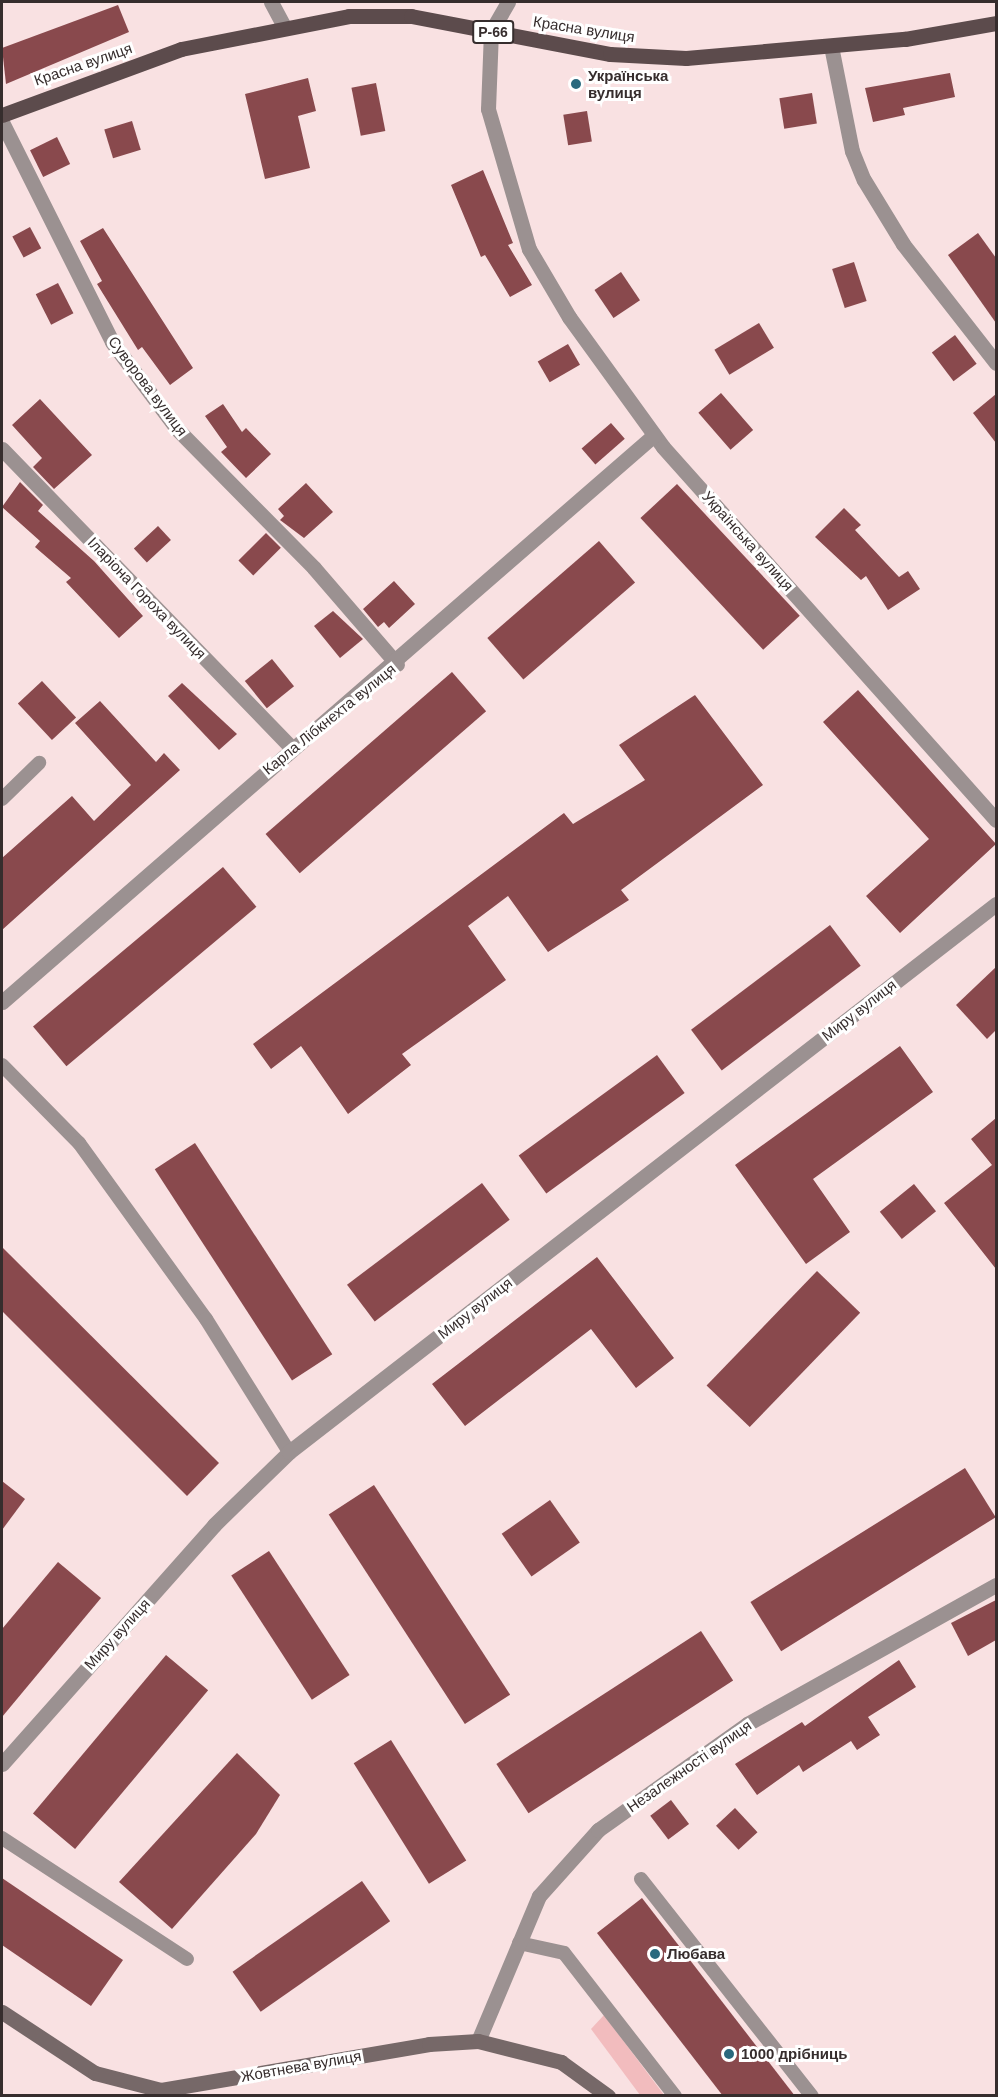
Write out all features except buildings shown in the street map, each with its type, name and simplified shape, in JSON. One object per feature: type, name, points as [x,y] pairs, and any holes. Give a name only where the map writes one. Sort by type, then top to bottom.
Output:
[{"type":"main road","name":"Красна вулиця","points":[[2,115],[181,49],[284,26],[348,16],[411,16],[610,54],[675,58],[831,46],[996,23]]},
{"type":"main road","name":"Жовтнева вулиця","points":[[2,2012],[95,2073],[161,2090],[429,2044],[478,2041],[561,2062],[608,2096]]},
{"type":"street","points":[[271,2],[284,26]]},
{"type":"street","points":[[491,31],[508,2]]},
{"type":"street","name":"Українська вулиця","points":[[491,31],[488,109],[529,249],[569,316],[654,435],[996,820]]},
{"type":"street","points":[[831,46],[852,151],[864,180],[903,244],[996,363]]},
{"type":"street","name":"Суворова вулиця","points":[[2,122],[112,342],[177,429],[314,568],[397,664]]},
{"type":"street","name":"Карла Лібкнехта вулиця","points":[[2,1002],[292,748],[397,664],[654,435]]},
{"type":"street","name":"Іларіона Гороха вулиця","points":[[2,449],[292,748]]},
{"type":"street","name":"Миру вулиця","points":[[2,1764],[213,1525],[289,1452],[996,904]]},
{"type":"street","name":"Незалежності вулиця","points":[[478,2041],[539,1896],[598,1830],[747,1724],[996,1586]]},
{"type":"lane","points":[[2,799],[39,763]]},
{"type":"lane","points":[[2,1065],[79,1143],[206,1319],[289,1452]]},
{"type":"lane","points":[[2,1838],[187,1959]]},
{"type":"lane","points":[[641,1879],[812,2096]]},
{"type":"lane","points":[[519,1943],[564,1953],[675,2096]]},
{"type":"shaded area","points":[[604,2015],[664,2095],[640,2095],[591,2029]]},
{"type":"place","name":"Українська вулиця","points":[[576,84]]},
{"type":"place","name":"Любава","points":[[655,1954]]},
{"type":"place","name":"1000 дрібниць","points":[[729,2054]]}]
